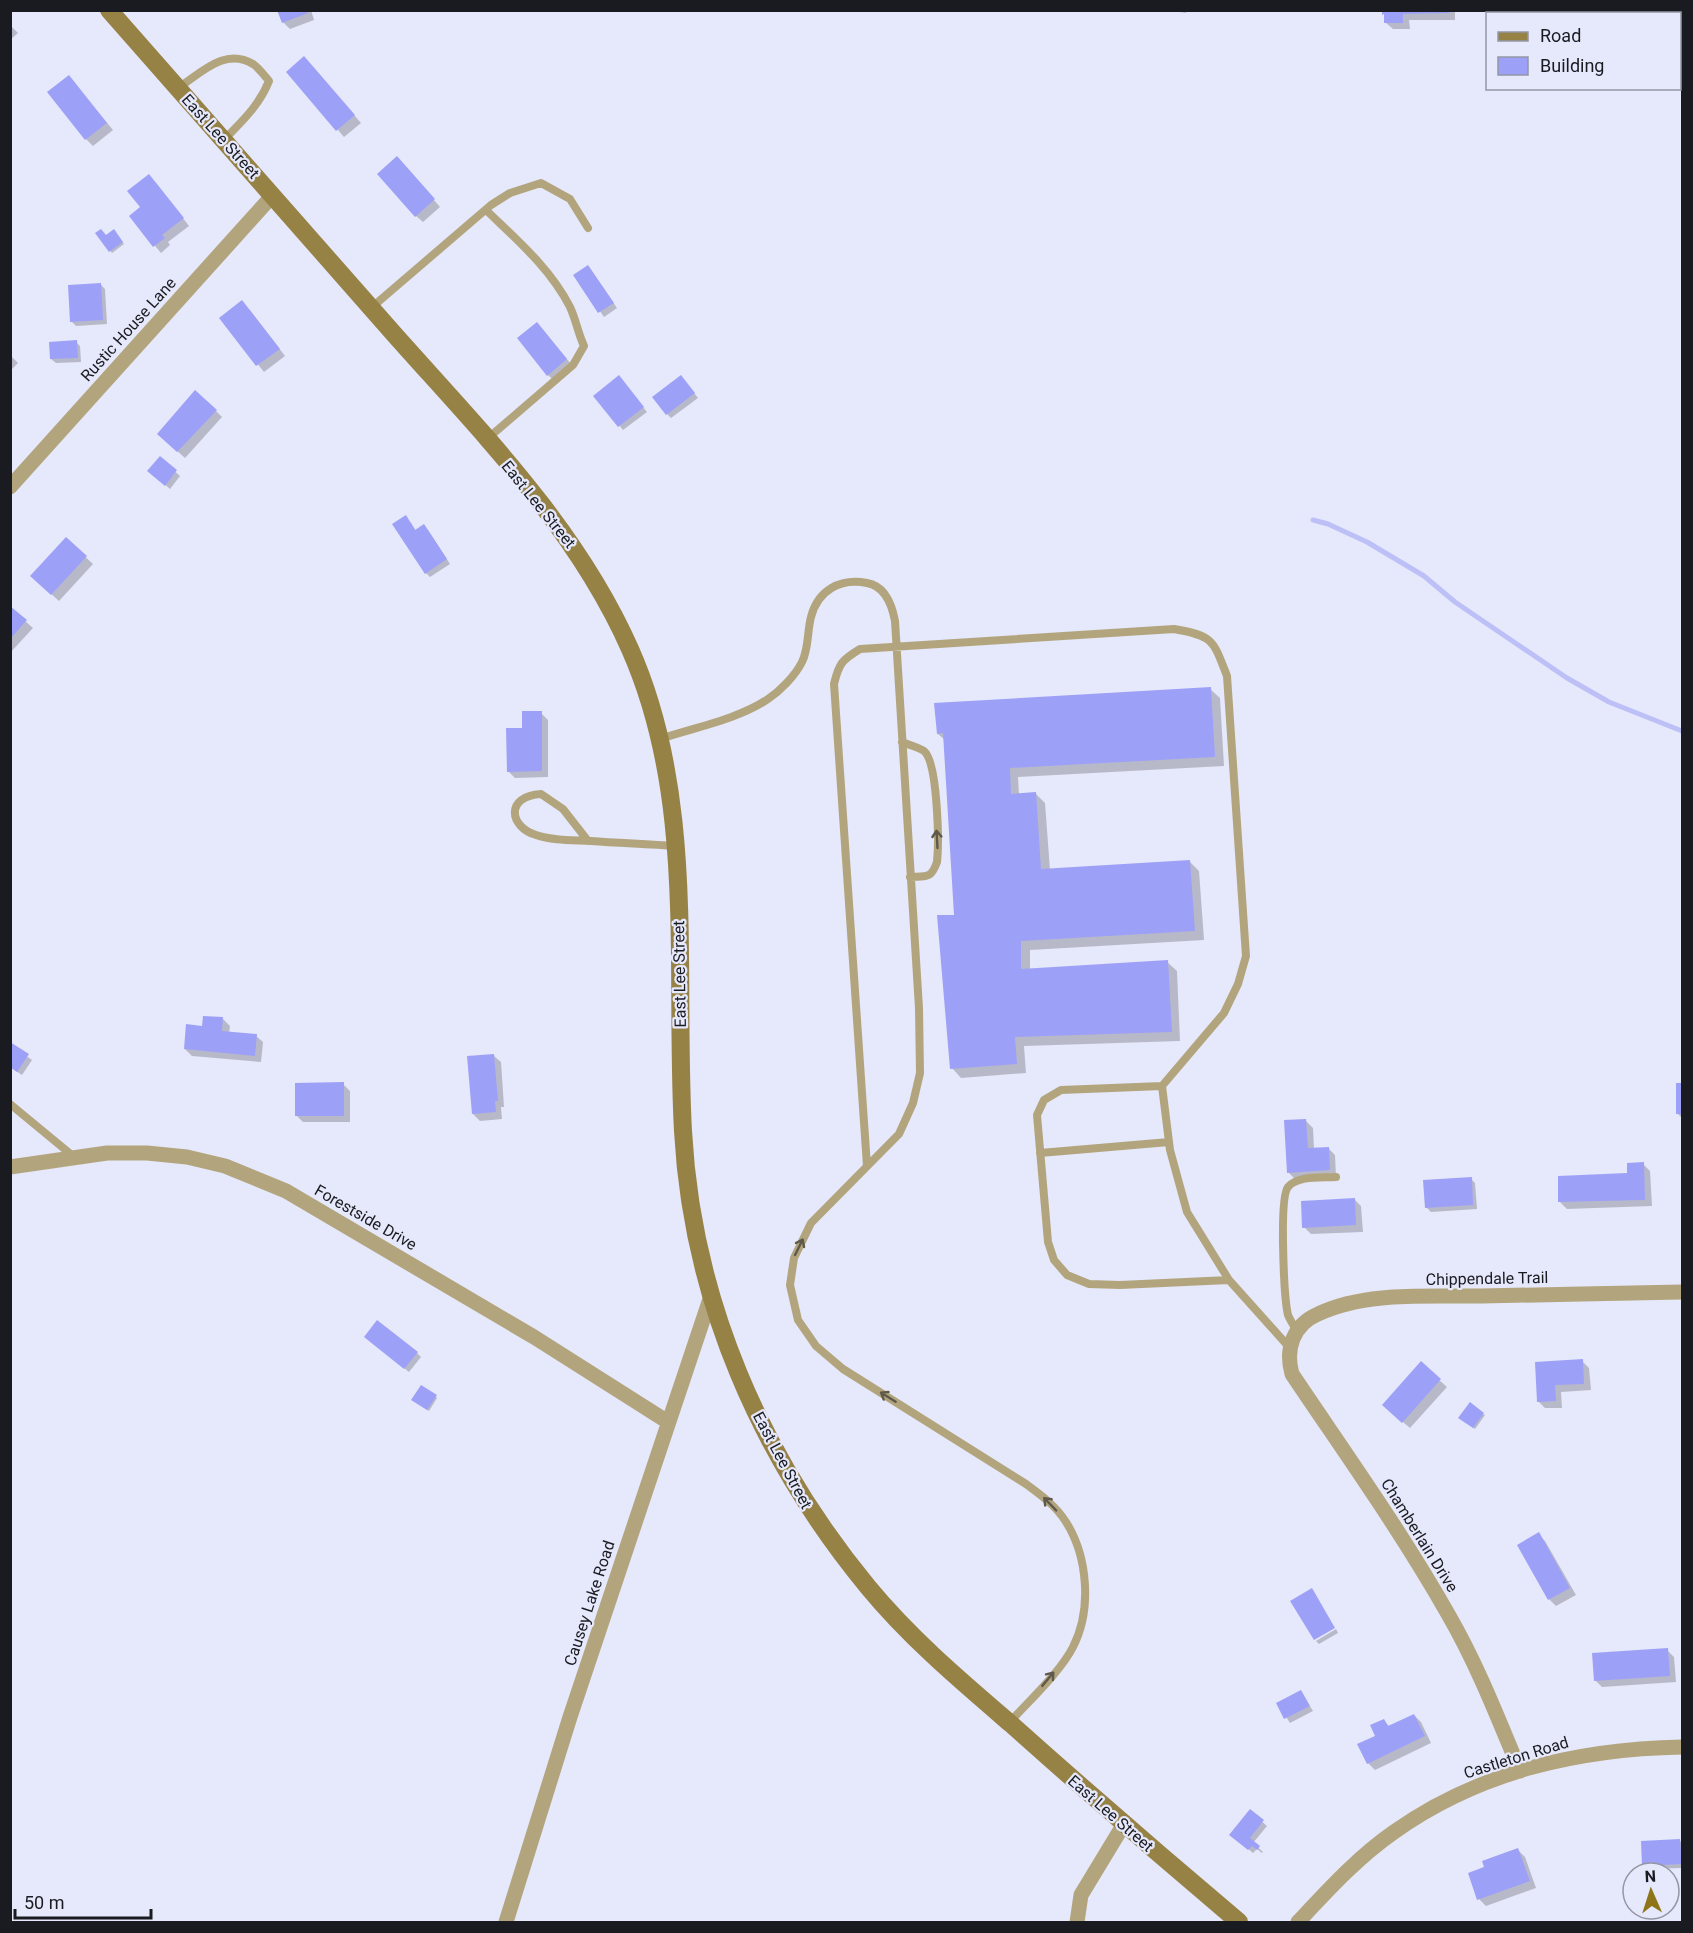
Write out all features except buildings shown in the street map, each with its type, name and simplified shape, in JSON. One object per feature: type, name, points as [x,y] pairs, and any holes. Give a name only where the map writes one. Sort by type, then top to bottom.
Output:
[{"type":"street","name":"East Lee Street","points":[[109,10],[554,518],[603,593],[632,653],[660,739],[672,804],[676,846],[683,1138],[699,1251],[728,1351],[781,1461],[815,1518],[869,1589],[899,1622],[1009,1723],[1239,1923]]},
{"type":"street","name":"Rustic House Lane","points":[[10,487],[273,195]]},
{"type":"street","name":"Forestside Drive","points":[[10,1167],[108,1153],[147,1153],[187,1157],[225,1166],[286,1191],[534,1337],[668,1422]]},
{"type":"street","name":"Chippendale Trail","points":[[1298,1329],[1317,1314],[1340,1306],[1388,1297],[1683,1292]]},
{"type":"street","name":"Causey Lake Road","points":[[506,1923],[570,1717],[711,1296]]},
{"type":"street","points":[[1289,1347],[1298,1329]]},
{"type":"street","name":"Chamberlain Drive","points":[[1289,1347],[1288,1361],[1292,1374],[1387,1514],[1449,1615],[1487,1690],[1520,1771]]},
{"type":"street","name":"Castleton Road","points":[[1298,1923],[1349,1869],[1393,1832],[1424,1812],[1484,1782],[1566,1757],[1642,1748],[1683,1746]]},
{"type":"street","points":[[1077,1923],[1081,1895],[1124,1824]]},
{"type":"lane","points":[[178,88],[223,58],[242,59],[254,64],[269,81],[255,108],[224,140]]},
{"type":"lane","points":[[371,308],[486,210],[510,193],[541,183],[570,200],[588,228]]},
{"type":"lane","points":[[486,210],[541,263],[555,282],[569,306],[584,346],[573,365],[487,439]]},
{"type":"lane","points":[[660,739],[743,712],[768,699],[802,663],[811,618],[816,605],[824,594],[837,583],[855,581],[872,584],[892,603],[920,1073],[913,1103],[899,1134],[811,1223],[794,1258],[790,1285],[798,1320],[816,1346],[843,1369],[1017,1478],[1048,1500],[1065,1521],[1077,1542],[1083,1566],[1085,1597],[1081,1622],[1073,1647],[1049,1680],[1009,1723]]},
{"type":"lane","points":[[867,1166],[834,684],[837,669],[843,659],[860,649],[896,646],[1174,628],[1200,633],[1215,646],[1227,676],[1246,956],[1238,984],[1224,1013],[1162,1086],[1061,1090],[1044,1100],[1037,1115],[1048,1242],[1054,1260],[1067,1275],[1089,1284],[1120,1285],[1229,1280]]},
{"type":"lane","points":[[902,742],[923,750],[929,757],[935,787],[937,862],[933,874],[910,877]]},
{"type":"lane","points":[[588,841],[563,809],[541,794],[522,798],[516,803],[515,813],[519,824],[535,835],[561,840],[676,846]]},
{"type":"lane","points":[[1162,1086],[1169,1142],[1187,1212],[1229,1280],[1289,1347]]},
{"type":"lane","points":[[10,1104],[74,1157]]},
{"type":"lane","points":[[1040,1153],[1169,1142]]},
{"type":"lane","points":[[1298,1329],[1288,1316],[1282,1212],[1284,1195],[1288,1186],[1299,1180],[1336,1177]]},
{"type":"waterway","points":[[1313,520],[1328,524],[1367,542],[1424,576],[1455,602],[1567,678],[1609,702],[1682,731]]}]
